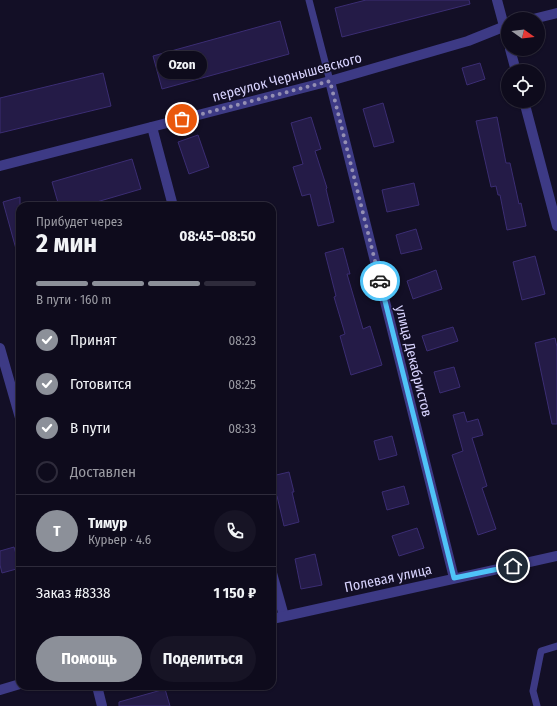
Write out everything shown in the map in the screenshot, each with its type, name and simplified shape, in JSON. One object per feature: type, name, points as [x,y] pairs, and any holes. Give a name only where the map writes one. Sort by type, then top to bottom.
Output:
[{"type":"street","points":[[497,0],[501,12]]},
{"type":"street","points":[[545,16],[557,13]]},
{"type":"street","name":"переулок Чернышевского","points":[[0,166],[330,81],[468,41],[501,27]]},
{"type":"street","name":"улица Декабристов","points":[[330,81],[454,578]]},
{"type":"street","points":[[526,108],[557,226]]},
{"type":"street","points":[[152,127],[172,202]]},
{"type":"street","points":[[0,348],[16,404]]},
{"type":"street","name":"Полевая улица","points":[[276,618],[557,556]]},
{"type":"street","points":[[276,587],[284,616]]},
{"type":"street","points":[[0,690],[16,685]]},
{"type":"street","points":[[98,690],[102,706]]},
{"type":"lane","points":[[309,0],[330,81]]},
{"type":"lane","points":[[537,706],[533,691],[541,650],[557,646]]},
{"type":"building","points":[[366,0],[469,0],[470,4],[342,37],[335,8]]},
{"type":"building","points":[[280,21],[289,54],[162,89],[153,56]]},
{"type":"building","points":[[480,63],[485,79],[467,85],[462,68]]},
{"type":"building","points":[[103,73],[111,106],[0,133],[0,98]]},
{"type":"building","points":[[383,103],[394,142],[374,147],[363,109]]},
{"type":"building","points":[[311,117],[321,149],[315,151],[327,188],[334,222],[318,226],[310,194],[302,196],[293,167],[303,164],[291,123]]},
{"type":"building","points":[[497,117],[506,163],[510,163],[519,204],[521,203],[526,226],[507,230],[500,195],[498,195],[496,186],[491,187],[476,121]]},
{"type":"building","points":[[198,135],[209,167],[189,174],[178,142]]},
{"type":"building","points":[[132,159],[141,189],[97,202],[58,202],[52,182]]},
{"type":"building","points":[[414,183],[419,205],[387,212],[382,190]]},
{"type":"building","points":[[20,197],[20,202],[16,202],[16,249],[3,202]]},
{"type":"building","points":[[416,229],[422,249],[401,254],[396,235]]},
{"type":"building","points":[[343,248],[350,274],[347,274],[363,329],[370,326],[382,365],[351,375],[340,336],[345,334],[334,297],[336,296],[325,253]]},
{"type":"building","points":[[535,256],[545,294],[522,300],[513,262]]},
{"type":"building","points":[[436,270],[442,289],[413,299],[407,281]]},
{"type":"building","points":[[453,327],[458,341],[427,351],[422,336]]},
{"type":"building","points":[[555,338],[557,347],[557,424],[552,424],[535,343]]},
{"type":"building","points":[[454,367],[460,387],[440,393],[434,372]]},
{"type":"building","points":[[464,412],[467,422],[478,419],[483,435],[472,438],[487,486],[482,488],[496,529],[478,535],[452,455],[463,451],[453,415]]},
{"type":"building","points":[[392,436],[397,455],[379,460],[374,441]]},
{"type":"building","points":[[289,472],[299,522],[284,526],[276,496],[276,475]]},
{"type":"building","points":[[404,486],[409,504],[387,510],[382,492]]},
{"type":"building","points":[[417,528],[424,548],[399,556],[392,536]]},
{"type":"building","points":[[14,547],[16,554],[16,569],[2,573],[0,565],[0,551]]},
{"type":"building","points":[[315,554],[322,585],[301,589],[295,559]]},
{"type":"building","points":[[165,690],[170,706],[119,706],[119,702]]},
{"type":"way so far","points":[[182,119],[330,81],[380,281]]},
{"type":"place","name":"Ozon","points":[[182,119]]},
{"type":"route","points":[[380,281],[454,578],[513,566]]}]
